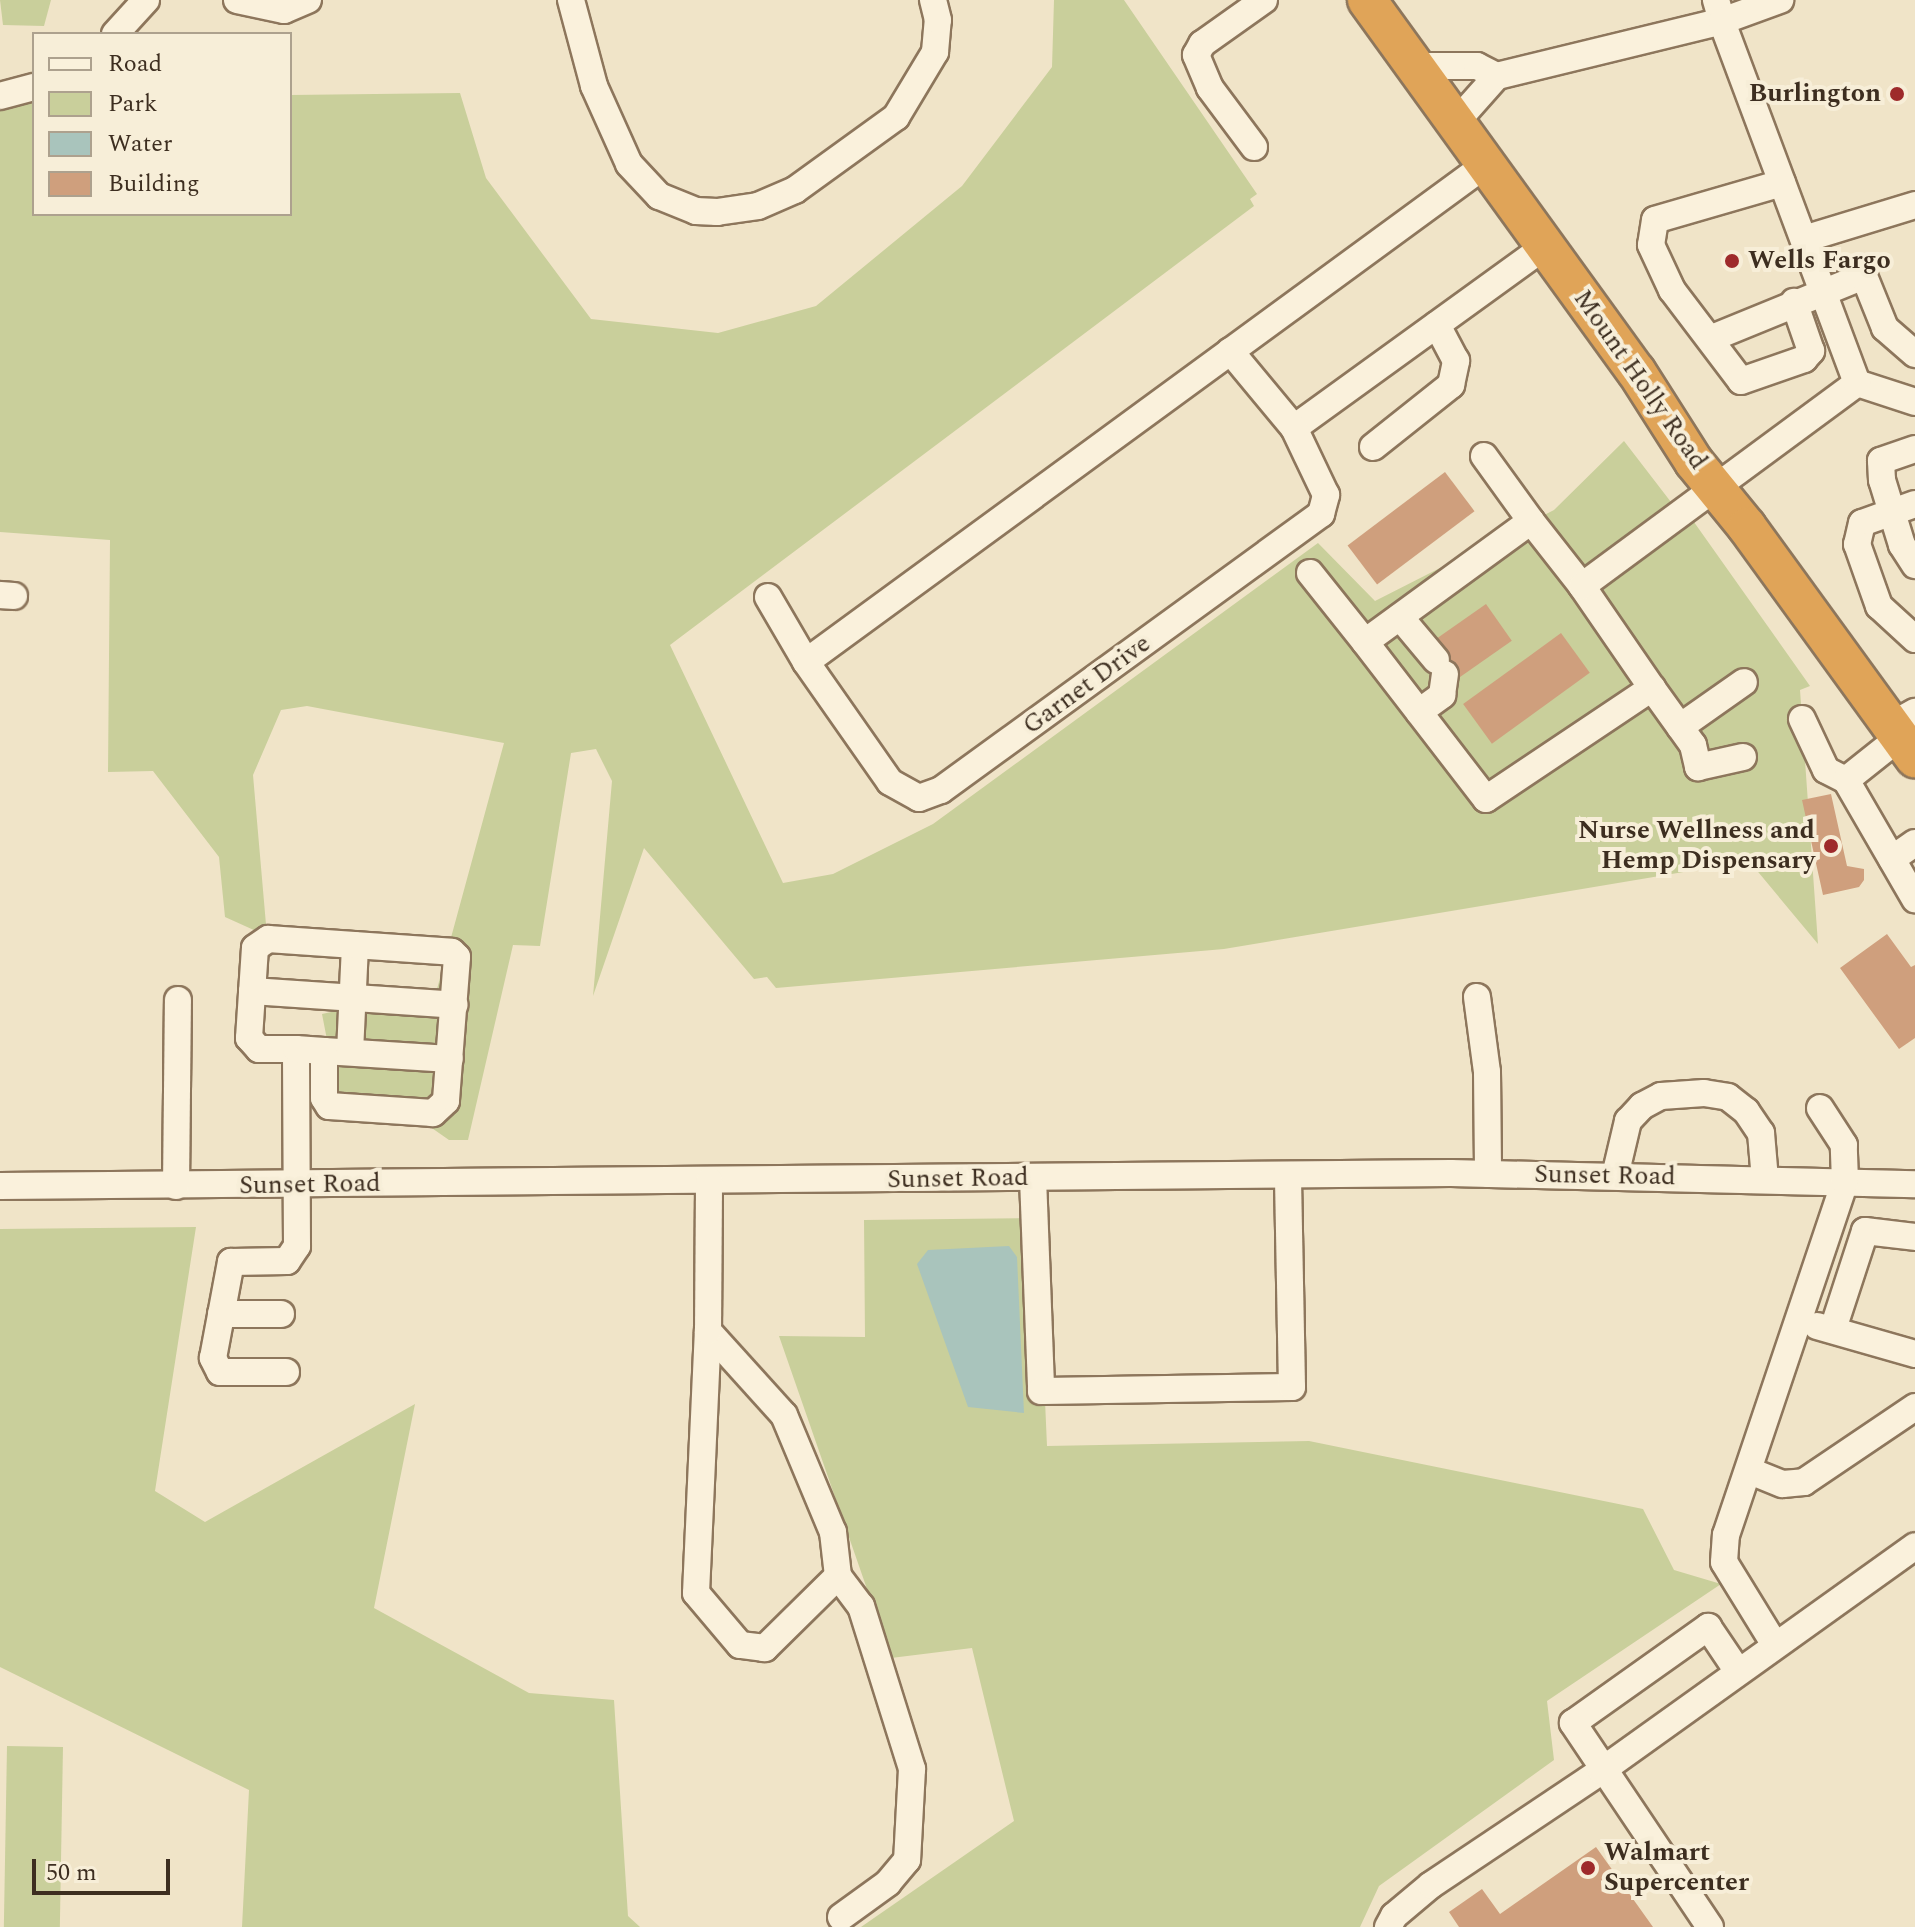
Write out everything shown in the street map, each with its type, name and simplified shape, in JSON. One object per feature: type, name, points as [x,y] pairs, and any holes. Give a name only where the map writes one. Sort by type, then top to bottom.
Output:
[{"type":"highway","name":"Mount Holly Road","points":[[1367,0],[1418,66],[1485,165],[1718,489],[1906,733]]},
{"type":"street","points":[[117,32],[146,0]]},
{"type":"street","points":[[237,0],[284,10],[308,0]]},
{"type":"street","points":[[571,0],[594,86],[629,164],[659,196],[696,211],[717,212],[758,206],[795,190],[896,117],[915,93],[935,52],[938,20],[933,0]]},
{"type":"street","points":[[1254,147],[1210,88],[1196,55],[1202,44],[1264,0]]},
{"type":"street","points":[[1456,122],[1497,76],[1719,10],[1780,0]]},
{"type":"street","points":[[1719,10],[1857,383]]},
{"type":"street","points":[[1418,66],[1477,66],[1497,76]]},
{"type":"street","points":[[0,96],[32,88]]},
{"type":"street","points":[[806,662],[1230,351],[1347,261],[1485,165]]},
{"type":"street","points":[[1782,183],[1655,220],[1650,230],[1657,266],[1741,381],[1804,359],[1811,351],[1794,302]]},
{"type":"street","points":[[1804,239],[1915,205]]},
{"type":"street","points":[[1294,428],[1545,246]]},
{"type":"street","points":[[1712,338],[1821,289],[1864,276],[1885,328],[1915,354]]},
{"type":"street","points":[[1373,447],[1451,385],[1456,361],[1437,325]]},
{"type":"street","name":"Garnet Drive","points":[[768,597],[806,662],[890,782],[919,798],[941,790],[1321,514],[1326,495],[1294,428],[1230,351]]},
{"type":"street","points":[[1582,586],[1718,489],[1857,383]]},
{"type":"street","points":[[1857,383],[1915,402]]},
{"type":"street","points":[[1915,449],[1881,461],[1903,508],[1902,545],[1915,565]]},
{"type":"street","points":[[1484,456],[1582,586],[1693,745],[1698,767],[1743,757]]},
{"type":"street","points":[[1903,508],[1862,523],[1857,544],[1879,606],[1915,639]]},
{"type":"street","points":[[1365,642],[1531,521]]},
{"type":"street","points":[[1310,573],[1486,799],[1652,688]]},
{"type":"street","points":[[1400,617],[1440,667],[1442,695],[1419,712]]},
{"type":"street","points":[[1680,727],[1744,682]]},
{"type":"street","points":[[1802,719],[1826,770],[1846,780],[1915,899]]},
{"type":"street","points":[[1846,780],[1906,733]]},
{"type":"street","points":[[1892,859],[1915,843]]},
{"type":"street","points":[[355,945],[352,998],[337,1052],[324,1098],[336,1109],[433,1113],[446,1101],[459,969],[452,952],[355,945],[259,941],[249,1038],[254,1046],[337,1052],[450,1059]]},
{"type":"street","points":[[252,991],[455,1005]]},
{"type":"street","points":[[1477,997],[1487,1072],[1488,1174]]},
{"type":"street","points":[[176,1186],[178,1000]]},
{"type":"street","points":[[286,1372],[220,1372],[213,1358],[231,1262],[287,1261],[297,1246],[296,1049]]},
{"type":"street","points":[[1615,1176],[1628,1121],[1642,1106],[1661,1096],[1704,1093],[1728,1097],[1746,1111],[1761,1133],[1765,1180]]},
{"type":"street","points":[[1775,1645],[1724,1562],[1726,1535],[1845,1182],[1844,1145],[1820,1108]]},
{"type":"street","name":"Sunset Road","points":[[0,1186],[1488,1174],[1915,1184]]},
{"type":"street","points":[[1033,1178],[1041,1391],[1292,1387],[1288,1175]]},
{"type":"street","points":[[709,1181],[708,1331],[696,1593],[740,1645],[765,1648],[838,1576]]},
{"type":"street","points":[[1833,1329],[1865,1231],[1915,1237]]},
{"type":"street","points":[[221,1314],[281,1314]]},
{"type":"street","points":[[1798,1322],[1833,1329],[1915,1354]]},
{"type":"street","points":[[708,1331],[784,1415],[833,1532],[838,1576],[861,1606],[912,1769],[907,1860],[888,1883],[841,1917]]},
{"type":"street","points":[[1750,1471],[1783,1484],[1804,1482],[1915,1407]]},
{"type":"street","points":[[1388,1927],[1394,1916],[1431,1885],[1601,1771],[1737,1670],[1915,1546]]},
{"type":"street","points":[[1710,1927],[1601,1771],[1573,1723],[1708,1627],[1737,1670]]},
{"type":"green space","points":[[0,0],[51,0],[44,26],[3,25]]},
{"type":"green space","points":[[1054,0],[1124,0],[1257,194],[1250,199],[1254,206],[670,645],[783,883],[833,874],[933,824],[1318,543],[1375,601],[1554,510],[1624,441],[1684,519],[1689,515],[1810,686],[1800,690],[1818,944],[1749,861],[1224,949],[776,988],[767,977],[754,979],[644,848],[593,996],[612,781],[596,749],[571,753],[540,946],[513,945],[468,1140],[449,1140],[406,1110],[342,1117],[322,1014],[437,989],[504,743],[307,706],[281,710],[253,775],[267,936],[225,917],[219,857],[153,771],[108,772],[110,540],[0,532],[0,99],[32,98],[32,216],[292,216],[292,95],[460,93],[486,178],[591,319],[718,333],[816,306],[962,186],[1052,67]]},
{"type":"green space","points":[[1037,1218],[1047,1446],[1309,1441],[1643,1509],[1674,1570],[1721,1584],[1547,1701],[1554,1760],[1379,1886],[1360,1927],[861,1927],[1014,1821],[972,1648],[891,1658],[779,1336],[865,1337],[864,1220]]},
{"type":"green space","points":[[196,1227],[155,1491],[205,1522],[415,1404],[374,1608],[529,1693],[614,1700],[628,1916],[640,1927],[242,1927],[249,1790],[0,1667],[0,1229]]},
{"type":"green space","points":[[7,1746],[63,1747],[60,1927],[4,1927]]},
{"type":"water","points":[[1009,1246],[1017,1257],[1024,1413],[968,1407],[917,1264],[928,1250]]},
{"type":"building","points":[[1445,472],[1474,511],[1377,585],[1348,545]]},
{"type":"building","points":[[1486,604],[1512,641],[1456,680],[1430,643]]},
{"type":"building","points":[[1561,633],[1590,673],[1492,744],[1463,704]]},
{"type":"building","points":[[1831,794],[1847,866],[1864,869],[1864,880],[1859,887],[1823,895],[1802,800]]},
{"type":"building","points":[[1887,934],[1911,967],[1915,965],[1915,1038],[1899,1049],[1840,968]]},
{"type":"building","name":"Walmart Supercenter","points":[[1596,1847],[1653,1927],[1459,1927],[1449,1912],[1482,1889],[1500,1914]]},
{"type":"place","name":"Burlington","points":[[1897,94]]},
{"type":"place","name":"Wells Fargo","points":[[1732,261]]},
{"type":"place","name":"Nurse Wellness and Hemp Dispensary","points":[[1831,846]]},
{"type":"place","name":"Walmart Supercenter","points":[[1588,1868]]}]
